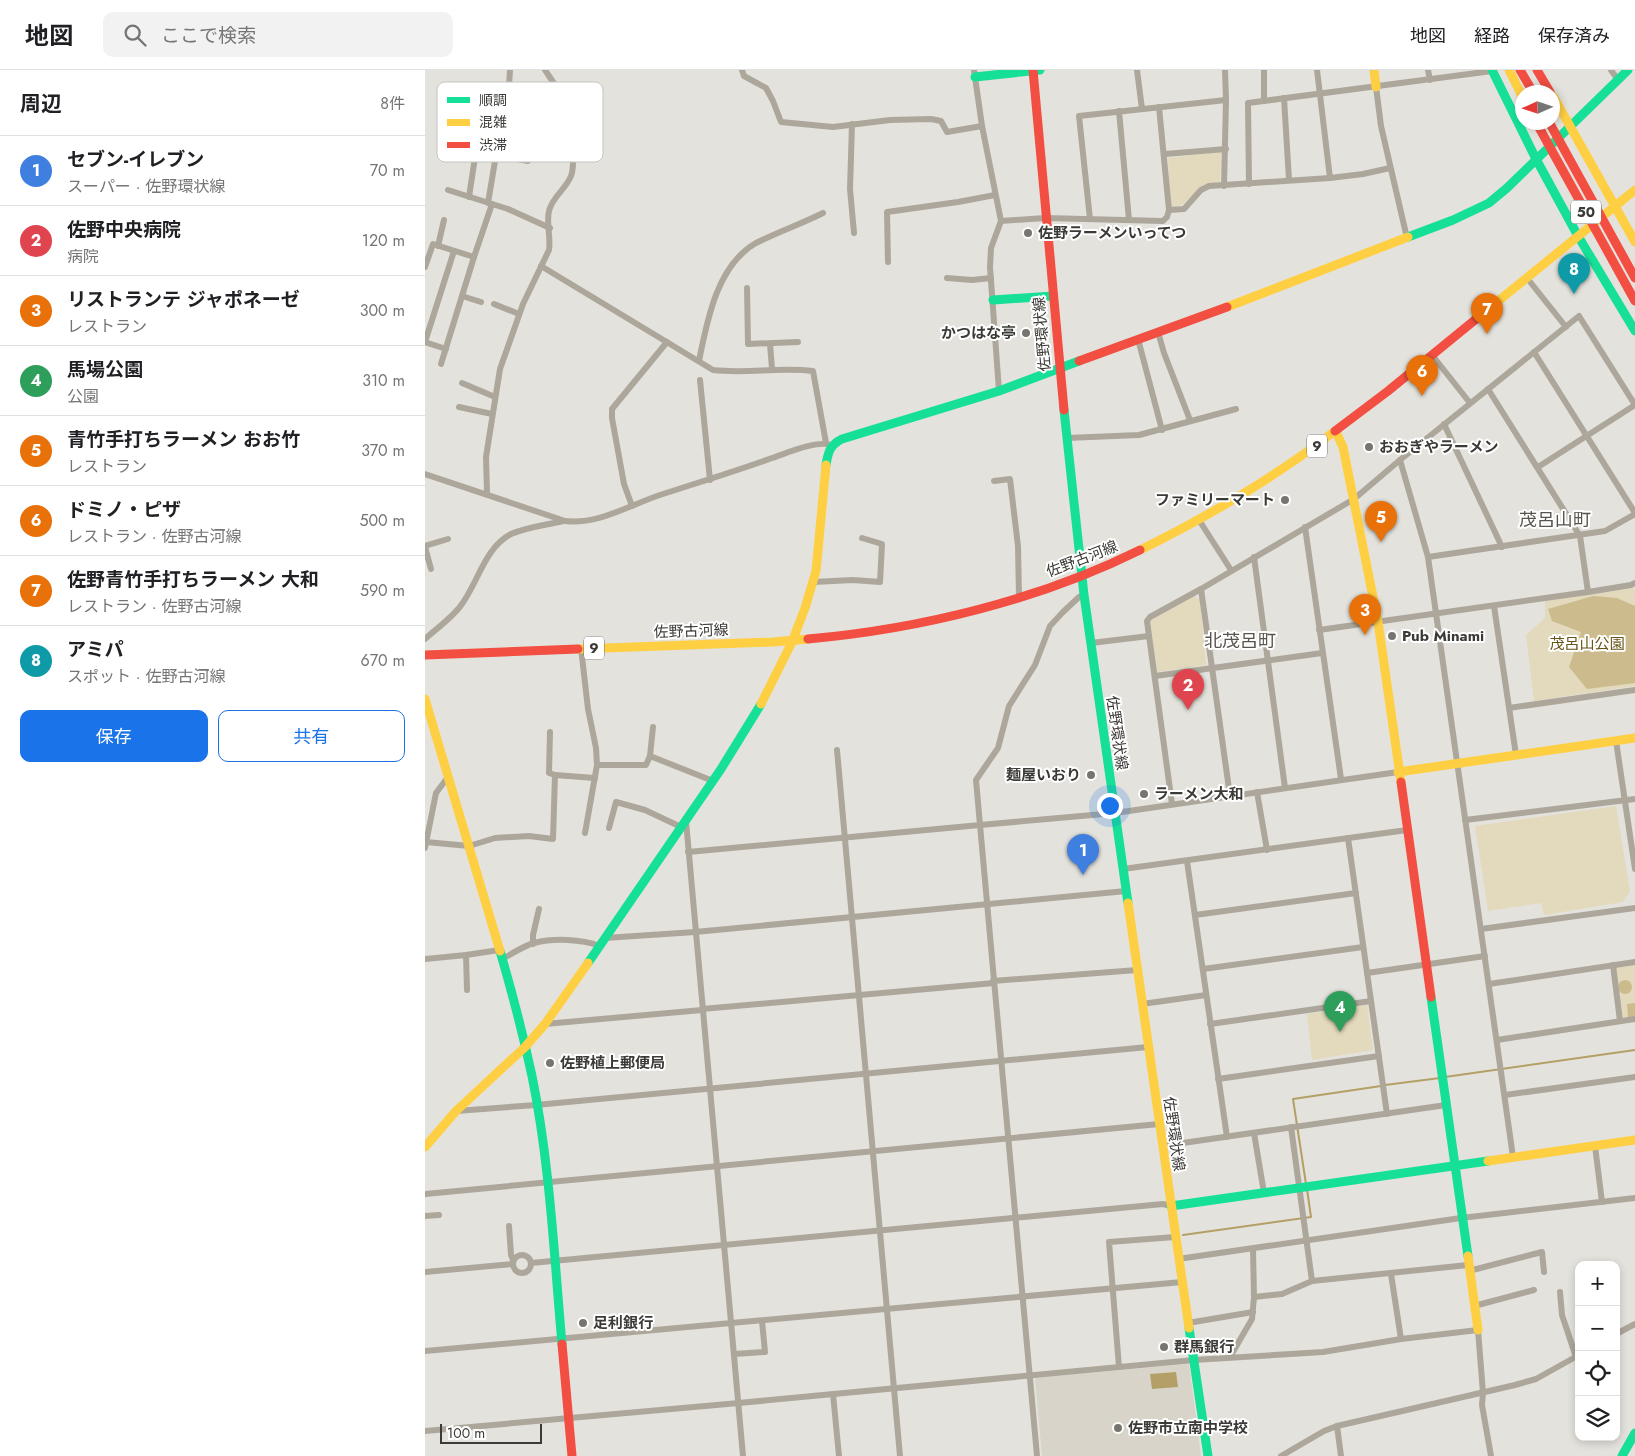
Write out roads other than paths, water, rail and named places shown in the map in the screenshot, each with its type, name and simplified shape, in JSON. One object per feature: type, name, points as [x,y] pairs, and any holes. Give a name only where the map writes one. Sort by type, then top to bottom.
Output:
[{"type":"main road","points":[[975,73],[1035,70]]},
{"type":"main road","name":"佐野環状線","points":[[1035,70],[1045,218],[1059,368],[1084,595],[1175,1238],[1208,1456]]},
{"type":"main road","points":[[1374,70],[1376,87]]},
{"type":"main road","points":[[1509,70],[1516,85]]},
{"type":"main road","points":[[1521,70],[1529,85]]},
{"type":"main road","points":[[1537,70],[1546,85]]},
{"type":"main road","points":[[425,1147],[456,1111],[525,1047],[545,1024],[713,781],[764,701],[793,640],[816,571],[829,444],[999,391],[1453,220],[1489,202],[1507,188],[1628,70]]},
{"type":"main road","points":[[1492,71],[1536,159],[1578,236],[1635,332]]},
{"type":"main road","points":[[1560,108],[1635,242]]},
{"type":"main road","name":"50","points":[[1540,130],[1635,301]]},
{"type":"main road","name":"50","points":[[1553,130],[1635,278]]},
{"type":"main road","name":"佐野古河線","points":[[425,656],[793,640],[894,628],[964,613],[1019,597],[1082,575],[1124,558],[1199,520],[1241,496],[1336,432],[1635,190]]},
{"type":"main road","points":[[993,300],[1053,296]]},
{"type":"main road","points":[[1336,432],[1343,447],[1378,622],[1453,1165],[1478,1330]]},
{"type":"main road","points":[[425,699],[501,954],[525,1047],[548,1182],[572,1456]]},
{"type":"main road","points":[[1398,772],[1635,738]]},
{"type":"main road","points":[[1171,1206],[1635,1140]]},
{"type":"main road","points":[[1622,1456],[1635,1433]]},
{"type":"street","points":[[545,70],[552,82]]},
{"type":"street","points":[[742,70],[744,76],[766,88],[781,122],[833,127],[890,120],[931,119],[941,121],[947,132],[982,126]]},
{"type":"street","points":[[1137,70],[1142,109]]},
{"type":"street","points":[[1224,186],[1225,70]]},
{"type":"street","points":[[1264,70],[1264,101]]},
{"type":"street","points":[[1317,70],[1330,178]]},
{"type":"street","points":[[1428,70],[1430,80]]},
{"type":"street","points":[[1611,70],[1618,80]]},
{"type":"street","points":[[1249,184],[1248,103],[1492,71]]},
{"type":"street","points":[[975,73],[982,126],[1001,221],[991,248],[991,278],[999,391]]},
{"type":"street","points":[[1376,87],[1381,126],[1407,238]]},
{"type":"street","points":[[1284,98],[1289,180]]},
{"type":"street","points":[[1089,219],[1079,116],[1226,100]]},
{"type":"street","points":[[1001,221],[1045,218],[1163,221],[1167,217],[1169,210],[1159,107]]},
{"type":"street","points":[[1119,111],[1129,220]]},
{"type":"street","points":[[853,124],[850,189],[854,233]]},
{"type":"street","points":[[1165,154],[1225,149]]},
{"type":"street","points":[[469,197],[474,162]]},
{"type":"street","points":[[441,364],[490,204],[494,162]]},
{"type":"street","points":[[487,494],[485,457],[500,369],[519,314],[549,250],[551,240],[548,213],[554,199],[571,176],[573,162]]},
{"type":"street","points":[[1169,210],[1184,210],[1205,188],[1330,178],[1390,168]]},
{"type":"street","points":[[448,190],[508,210],[550,228]]},
{"type":"street","points":[[888,262],[887,212],[995,195]]},
{"type":"street","points":[[699,361],[712,305],[728,269],[737,257],[755,244],[823,213]]},
{"type":"street","points":[[438,246],[444,220]]},
{"type":"street","points":[[425,267],[433,244],[474,257]]},
{"type":"street","points":[[446,349],[425,342],[454,250]]},
{"type":"street","points":[[425,474],[565,520],[575,522],[589,521],[662,494],[710,480],[789,452],[829,444],[814,372],[772,369],[723,372],[713,370],[541,266]]},
{"type":"street","points":[[947,278],[972,280],[991,278]]},
{"type":"street","points":[[1527,278],[1566,327]]},
{"type":"street","points":[[747,288],[748,344],[798,342]]},
{"type":"street","points":[[462,296],[481,302]]},
{"type":"street","points":[[494,304],[519,314]]},
{"type":"street","points":[[1173,804],[1147,621],[1149,617],[1201,589],[1354,499],[1579,316],[1635,405],[1585,435],[1538,467]]},
{"type":"street","points":[[1158,332],[1190,420]]},
{"type":"street","points":[[1138,339],[1162,430]]},
{"type":"street","points":[[632,506],[624,484],[612,409],[667,342]]},
{"type":"street","points":[[771,344],[772,369]]},
{"type":"street","points":[[1429,557],[1605,531],[1635,513],[1534,352]]},
{"type":"street","points":[[1432,356],[1470,403]]},
{"type":"street","points":[[700,380],[710,480]]},
{"type":"street","points":[[462,383],[495,397]]},
{"type":"street","points":[[1488,389],[1580,536],[1588,592]]},
{"type":"street","points":[[459,408],[492,414]]},
{"type":"street","points":[[1067,438],[1139,436],[1236,408]]},
{"type":"street","points":[[1445,424],[1502,547]]},
{"type":"street","points":[[1400,460],[1429,557],[1513,1158]]},
{"type":"street","points":[[994,481],[1009,478],[1019,546],[1019,597]]},
{"type":"street","points":[[425,639],[459,608],[486,560],[498,544],[512,534],[565,520]]},
{"type":"street","points":[[1199,520],[1231,570]]},
{"type":"street","points":[[1305,527],[1341,779]]},
{"type":"street","points":[[813,582],[853,580],[880,582],[882,544],[862,538]]},
{"type":"street","points":[[431,569],[425,546],[449,539]]},
{"type":"street","points":[[1253,557],[1285,788]]},
{"type":"street","points":[[1319,630],[1494,606],[1635,583]]},
{"type":"street","points":[[1201,589],[1230,796]]},
{"type":"street","points":[[1037,1456],[976,780],[998,748],[1009,706],[1035,665],[1050,626],[1068,607],[1084,595]]},
{"type":"street","points":[[1494,606],[1516,755]]},
{"type":"street","points":[[1091,644],[1149,636]]},
{"type":"street","points":[[581,648],[597,765],[585,833]]},
{"type":"street","points":[[1155,676],[1322,653]]},
{"type":"street","points":[[1509,708],[1635,690]]},
{"type":"street","points":[[597,765],[646,765],[650,756],[653,726]]},
{"type":"street","points":[[550,732],[549,773],[595,778]]},
{"type":"street","points":[[1617,741],[1635,869]]},
{"type":"street","points":[[837,750],[843,837],[900,1456]]},
{"type":"street","points":[[650,756],[713,781]]},
{"type":"street","points":[[688,852],[1115,813],[1398,772]]},
{"type":"street","points":[[426,842],[469,846],[495,838],[529,836],[553,839],[555,775]]},
{"type":"street","points":[[425,848],[437,793],[448,776]]},
{"type":"street","points":[[1257,792],[1267,850]]},
{"type":"street","points":[[1465,820],[1635,799]]},
{"type":"street","points":[[609,828],[616,802],[683,824],[688,852],[743,1456]]},
{"type":"street","points":[[1123,869],[1407,830]]},
{"type":"street","points":[[1348,838],[1387,1114]]},
{"type":"street","points":[[1187,861],[1227,1137]]},
{"type":"street","points":[[425,959],[501,954],[533,944],[552,941],[602,942],[1126,891]]},
{"type":"street","points":[[1195,915],[1356,893]]},
{"type":"street","points":[[1481,929],[1635,908]]},
{"type":"street","points":[[533,944],[533,934],[539,909]]},
{"type":"street","points":[[1203,969],[1363,947]]},
{"type":"street","points":[[466,956],[467,990]]},
{"type":"street","points":[[1367,972],[1485,956]]},
{"type":"street","points":[[1489,984],[1635,962]]},
{"type":"street","points":[[1613,965],[1620,1021]]},
{"type":"street","points":[[545,1024],[1137,970]]},
{"type":"street","points":[[1142,1004],[1206,995]]},
{"type":"street","points":[[1210,1024],[1371,1001]]},
{"type":"street","points":[[1497,1040],[1635,1019]]},
{"type":"street","points":[[456,1111],[1148,1047]]},
{"type":"street","points":[[1218,1079],[1379,1056]]},
{"type":"street","points":[[1505,1095],[1635,1077]]},
{"type":"street","points":[[1162,1146],[1446,1105]]},
{"type":"street","points":[[425,1194],[1159,1124]]},
{"type":"street","points":[[1291,1128],[1308,1240],[1312,1281]]},
{"type":"street","points":[[1254,1133],[1264,1193]]},
{"type":"street","points":[[1595,1146],[1602,1202]]},
{"type":"street","points":[[1179,1259],[1461,1218],[1635,1198]]},
{"type":"street","points":[[531,1263],[1015,1217],[1163,1204],[1171,1206]]},
{"type":"street","points":[[425,1216],[439,1215]]},
{"type":"street","points":[[425,1272],[512,1262],[517,1255],[524,1254],[531,1263],[529,1270],[523,1273],[516,1271],[512,1262],[509,1226]]},
{"type":"street","points":[[1119,1366],[1109,1242],[1175,1238]]},
{"type":"street","points":[[1231,1357],[1252,1319],[1254,1297],[1253,1249]]},
{"type":"street","points":[[1254,1297],[1282,1294],[1312,1281],[1469,1268],[1542,1252],[1544,1272]]},
{"type":"street","points":[[1391,1274],[1401,1339]]},
{"type":"street","points":[[425,1351],[1182,1282]]},
{"type":"street","points":[[1474,1306],[1534,1290]]},
{"type":"street","points":[[1560,1292],[1562,1315],[1575,1351]]},
{"type":"street","points":[[1188,1323],[1253,1312]]},
{"type":"street","points":[[734,1354],[765,1352],[761,1321]]},
{"type":"street","points":[[1620,1332],[1635,1324]]},
{"type":"street","points":[[425,1431],[1030,1376],[1119,1366],[1323,1352],[1401,1339],[1478,1330],[1483,1393],[1482,1405],[1491,1456]]},
{"type":"street","points":[[1281,1456],[1337,1426],[1536,1379],[1575,1357]]},
{"type":"street","points":[[833,1394],[839,1456]]},
{"type":"street","points":[[1337,1426],[1341,1456]]},
{"type":"waterway","points":[[1445,1077],[1635,1050]]},
{"type":"waterway","points":[[1385,1085],[1440,1078]]},
{"type":"waterway","points":[[1306,1184],[1293,1099],[1381,1086]]},
{"type":"waterway","points":[[1183,1235],[1311,1217],[1307,1189]]},
{"type":"place","name":"佐野ラーメンいってつ","points":[[1028,233]]},
{"type":"place","name":"アミパ","points":[[1574,294]]},
{"type":"place","name":"かつはな亭","points":[[1026,333]]},
{"type":"place","name":"佐野青竹手打ちラーメン 大和","points":[[1487,334]]},
{"type":"place","name":"ドミノ・ピザ","points":[[1422,396]]},
{"type":"place","name":"おおぎやラーメン","points":[[1369,447]]},
{"type":"place","name":"ファミリーマート","points":[[1285,500]]},
{"type":"place","name":"青竹手打ちラーメン おお竹","points":[[1381,542]]},
{"type":"place","name":"リストランテ ジャポネーゼ","points":[[1365,635]]},
{"type":"place","name":"Pub Minami","points":[[1392,636]]},
{"type":"place","name":"佐野中央病院","points":[[1188,710]]},
{"type":"place","name":"麺屋いおり","points":[[1091,775]]},
{"type":"place","name":"ラーメン大和","points":[[1144,794]]},
{"type":"place","name":"セブン-イレブン","points":[[1083,875]]},
{"type":"place","name":"馬場公園","points":[[1340,1032]]},
{"type":"place","name":"佐野植上郵便局","points":[[550,1063]]},
{"type":"place","name":"足利銀行","points":[[583,1323]]},
{"type":"place","name":"群馬銀行","points":[[1164,1347]]},
{"type":"place","name":"佐野市立南中学校","points":[[1118,1428]]},
{"type":"district","name":"茂呂山町","points":[[1555,520]]},
{"type":"district","name":"北茂呂町","points":[[1240,641]]},
{"type":"park label","name":"茂呂山公園","points":[[1587,644]]}]
